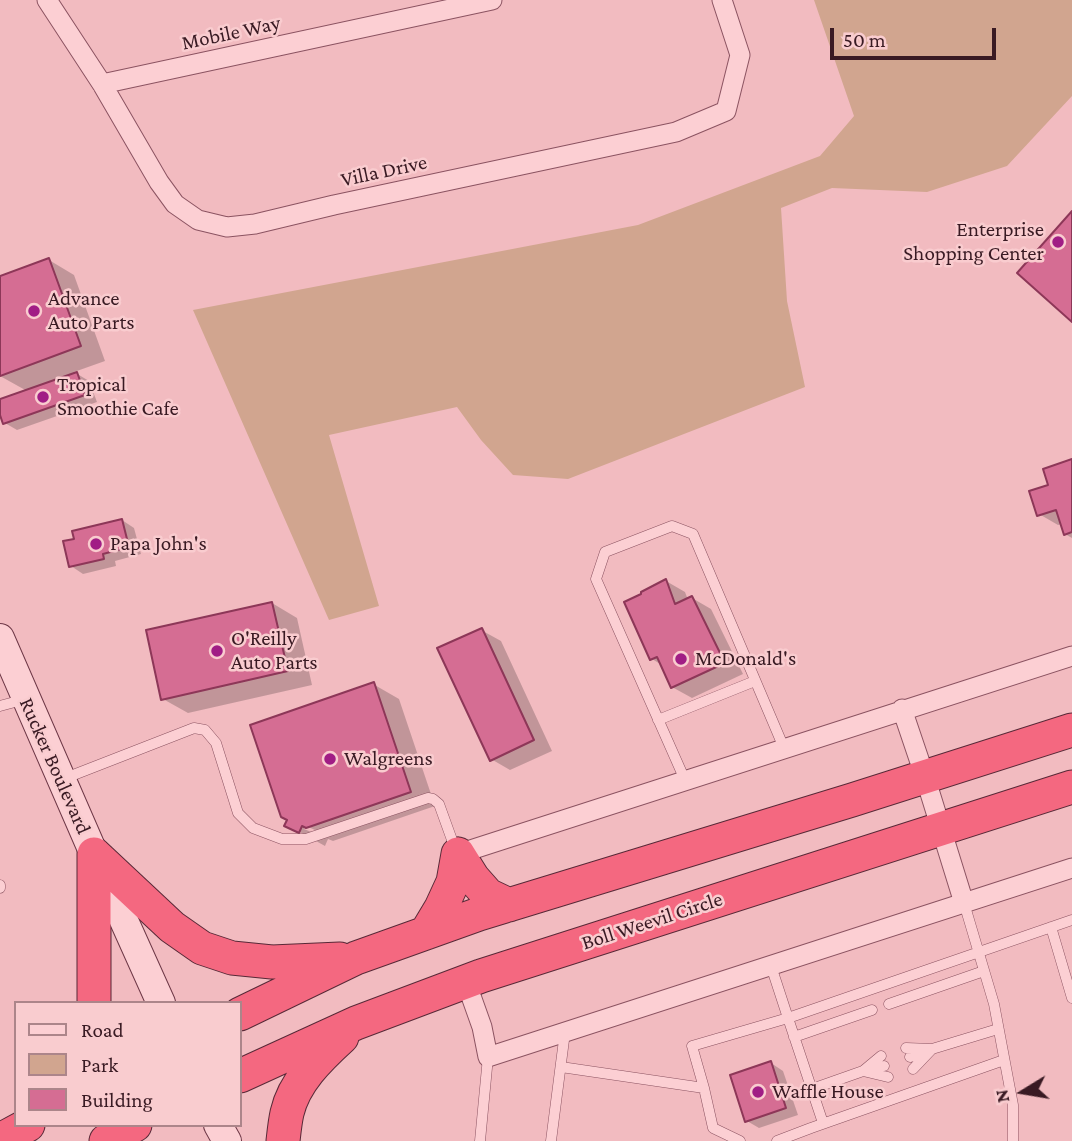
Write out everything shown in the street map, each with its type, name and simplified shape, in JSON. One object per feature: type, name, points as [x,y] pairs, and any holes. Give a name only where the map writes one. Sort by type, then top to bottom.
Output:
[{"type":"highway","points":[[242,1013],[356,958],[479,914],[1072,730]]},
{"type":"highway","name":"Boll Weevil Circle","points":[[242,1075],[356,1023],[466,982],[1072,787]]},
{"type":"highway","points":[[94,854],[172,927],[202,948],[232,958],[272,962],[356,958]]},
{"type":"highway","points":[[94,854],[94,1001]]},
{"type":"highway","points":[[457,854],[472,878],[488,895],[509,905]]},
{"type":"highway","points":[[426,933],[453,882],[457,854]]},
{"type":"highway","points":[[283,1141],[287,1111],[299,1085],[316,1061],[356,1023]]},
{"type":"highway","points":[[0,1140],[25,1127]]},
{"type":"highway","points":[[106,1141],[131,1127]]},
{"type":"main road","name":"Rucker Boulevard","points":[[0,638],[13,702],[61,780],[160,1001]]},
{"type":"street","name":"Villa Drive","points":[[47,0],[175,204],[198,220],[227,226],[255,224],[676,132],[726,111],[740,55],[722,0]]},
{"type":"street","name":"Mobile Way","points":[[102,84],[492,0]]},
{"type":"street","points":[[457,854],[1072,656]]},
{"type":"street","points":[[902,709],[964,903]]},
{"type":"street","points":[[466,982],[482,1027],[488,1057],[1072,868]]},
{"type":"lane","points":[[685,780],[596,579],[605,552],[672,526],[693,534],[784,748]]},
{"type":"lane","points":[[658,720],[755,681]]},
{"type":"lane","points":[[61,780],[194,728],[205,730],[216,743],[238,813],[253,828],[282,839],[306,839],[433,799],[439,804],[457,854]]},
{"type":"lane","points":[[964,903],[994,1004],[1013,1105],[1013,1141]]},
{"type":"lane","points":[[740,1141],[713,1128],[692,1046],[788,1018],[1072,920]]},
{"type":"lane","points":[[1051,927],[1072,998]]},
{"type":"lane","points":[[771,965],[823,1123]]},
{"type":"lane","points":[[889,1004],[984,971]]},
{"type":"lane","points":[[794,1037],[872,1010]]},
{"type":"lane","points":[[908,1052],[932,1049],[998,1029]]},
{"type":"lane","points":[[551,1141],[565,1032]]},
{"type":"lane","points":[[913,1069],[932,1049]]},
{"type":"lane","points":[[480,1141],[488,1057]]},
{"type":"lane","points":[[777,1141],[1004,1060]]},
{"type":"lane","points":[[812,1089],[863,1071],[882,1061]]},
{"type":"lane","points":[[561,1067],[704,1088]]},
{"type":"lane","points":[[863,1071],[888,1077]]},
{"type":"green space","points":[[814,0],[1072,0],[1072,96],[1007,166],[927,192],[832,188],[781,208],[787,301],[805,387],[568,479],[513,475],[481,440],[457,407],[329,435],[379,606],[329,620],[193,310],[638,225],[820,156],[854,116]]},
{"type":"building","name":"Enterprise Shopping Center","points":[[1072,211],[1072,322],[1017,273]]},
{"type":"building","name":"Advance Auto Parts","points":[[49,258],[81,346],[0,376],[0,276]]},
{"type":"building","name":"Tropical Smoothie Cafe","points":[[77,372],[85,395],[3,424],[0,399]]},
{"type":"building","points":[[1072,459],[1072,532],[1064,535],[1056,510],[1037,516],[1029,491],[1048,485],[1043,469]]},
{"type":"building","name":"Papa John's","points":[[122,519],[129,547],[103,554],[104,559],[69,567],[63,541],[74,539],[72,531]]},
{"type":"building","points":[[666,579],[675,604],[692,596],[725,663],[671,688],[657,657],[650,660],[624,602]]},
{"type":"building","name":"O'Reilly Auto Parts","points":[[272,602],[288,671],[161,700],[146,630]]},
{"type":"building","points":[[482,628],[534,740],[490,761],[437,648]]},
{"type":"building","name":"Walgreens","points":[[374,682],[411,792],[306,828],[302,826],[299,833],[284,826],[287,820],[281,817],[250,725]]},
{"type":"building","name":"Waffle House","points":[[771,1061],[786,1108],[745,1122],[730,1075]]},
{"type":"place","name":"Enterprise Shopping Center","points":[[1058,242]]},
{"type":"place","name":"Advance Auto Parts","points":[[34,311]]},
{"type":"place","name":"Tropical Smoothie Cafe","points":[[43,397]]},
{"type":"place","name":"Papa John's","points":[[96,544]]},
{"type":"place","name":"O'Reilly Auto Parts","points":[[217,651]]},
{"type":"place","name":"McDonald's","points":[[681,659]]},
{"type":"place","name":"Walgreens","points":[[330,759]]},
{"type":"place","name":"Waffle House","points":[[758,1092]]}]
